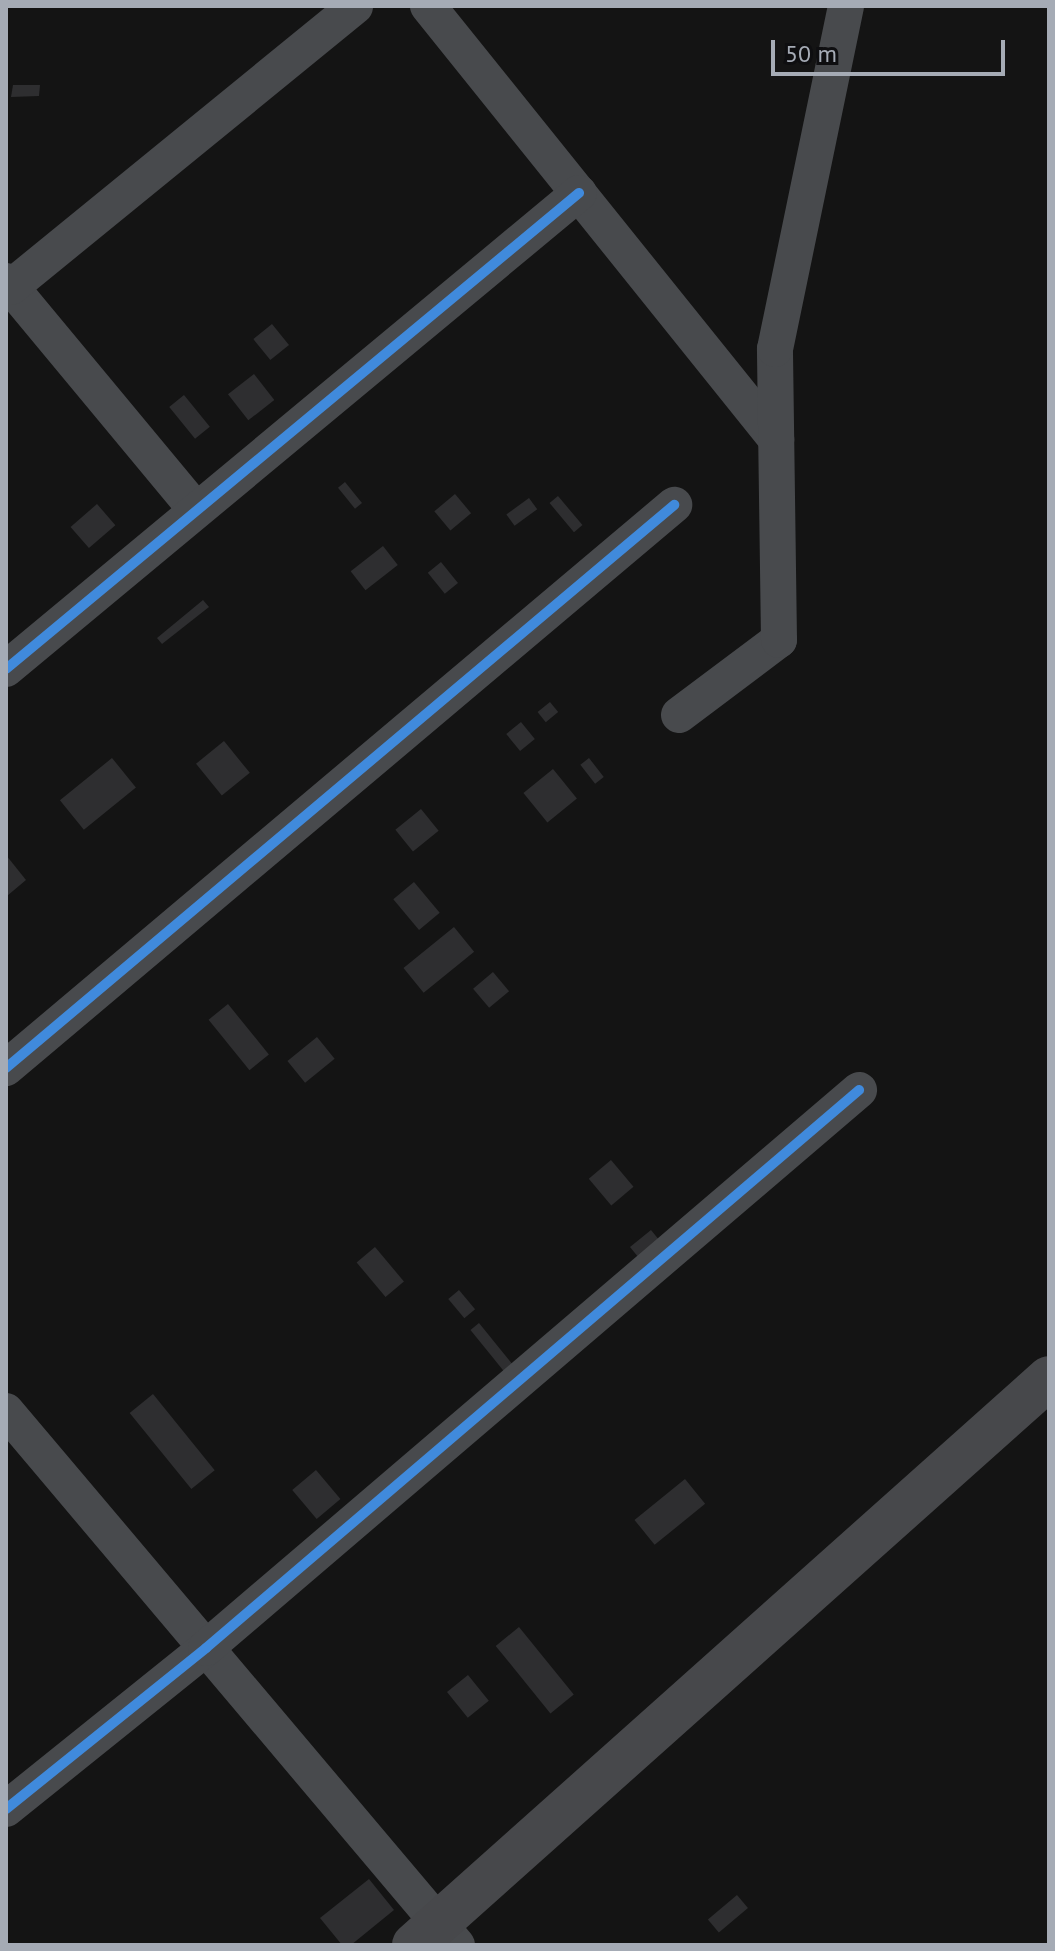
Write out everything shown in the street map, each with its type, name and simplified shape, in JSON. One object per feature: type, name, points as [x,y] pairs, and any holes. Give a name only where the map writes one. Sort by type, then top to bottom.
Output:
[{"type":"main road","points":[[436,1938],[1042,1392]]},
{"type":"street","points":[[195,509],[8,284],[355,6]]},
{"type":"street","points":[[428,6],[776,439]]},
{"type":"street","points":[[679,715],[779,640],[775,349],[846,6]]},
{"type":"street","points":[[6,669],[579,193]]},
{"type":"street","points":[[6,1068],[674,505]]},
{"type":"street","points":[[7,1806],[206,1648],[859,1090]]},
{"type":"street","points":[[6,1411],[206,1648],[436,1938]]},
{"type":"building","points":[[13,85],[40,85],[39,96],[11,97]]},
{"type":"building","points":[[272,324],[289,345],[270,360],[253,339]]},
{"type":"building","points":[[254,374],[274,400],[248,420],[228,394]]},
{"type":"building","points":[[184,395],[210,427],[195,439],[169,407]]},
{"type":"building","points":[[345,482],[362,503],[355,509],[338,488]]},
{"type":"building","points":[[455,494],[471,513],[450,531],[434,511]]},
{"type":"building","points":[[558,496],[582,525],[574,532],[550,503]]},
{"type":"building","points":[[529,498],[537,509],[515,526],[506,514]]},
{"type":"building","points":[[97,504],[115,525],[89,548],[71,527]]},
{"type":"building","points":[[383,546],[398,565],[365,590],[351,571]]},
{"type":"building","points":[[441,562],[458,583],[445,594],[428,573]]},
{"type":"building","points":[[203,600],[209,607],[162,644],[157,638]]},
{"type":"building","points":[[550,702],[558,712],[546,722],[538,712]]},
{"type":"building","points":[[521,722],[535,739],[520,751],[506,734]]},
{"type":"building","points":[[224,741],[250,773],[222,796],[196,764]]},
{"type":"building","points":[[112,758],[136,788],[84,830],[60,800]]},
{"type":"building","points":[[589,758],[604,777],[595,784],[580,765]]},
{"type":"building","points":[[553,769],[577,799],[547,822],[523,793]]},
{"type":"building","points":[[421,809],[439,831],[413,852],[395,830]]},
{"type":"building","points":[[6,855],[26,880],[7,896],[6,894]]},
{"type":"building","points":[[414,882],[440,913],[419,930],[393,899]]},
{"type":"building","points":[[454,927],[474,952],[424,993],[403,968]]},
{"type":"building","points":[[493,972],[509,991],[489,1008],[473,989]]},
{"type":"building","points":[[228,1004],[269,1055],[249,1070],[209,1020]]},
{"type":"building","points":[[317,1037],[335,1059],[305,1083],[287,1061]]},
{"type":"building","points":[[611,1160],[633,1187],[611,1205],[589,1179]]},
{"type":"building","points":[[651,1230],[671,1255],[650,1272],[630,1247]]},
{"type":"building","points":[[375,1247],[404,1281],[386,1297],[357,1262]]},
{"type":"building","points":[[459,1290],[475,1309],[464,1318],[448,1299]]},
{"type":"building","points":[[479,1323],[516,1368],[507,1375],[470,1330]]},
{"type":"building","points":[[153,1394],[215,1470],[191,1489],[130,1413]]},
{"type":"building","points":[[316,1470],[340,1499],[317,1519],[292,1490]]},
{"type":"building","points":[[685,1479],[705,1504],[655,1545],[634,1520]]},
{"type":"building","points":[[519,1627],[574,1695],[550,1713],[496,1646]]},
{"type":"building","points":[[468,1675],[489,1701],[468,1718],[447,1692]]},
{"type":"building","points":[[369,1879],[394,1910],[351,1945],[342,1945],[320,1918]]},
{"type":"building","points":[[737,1895],[748,1908],[719,1932],[708,1919]]},
{"type":"cycle path","points":[[6,669],[579,193]]},
{"type":"cycle path","points":[[6,1068],[674,505]]},
{"type":"cycle path","points":[[6,1809],[206,1648],[859,1090]]}]
